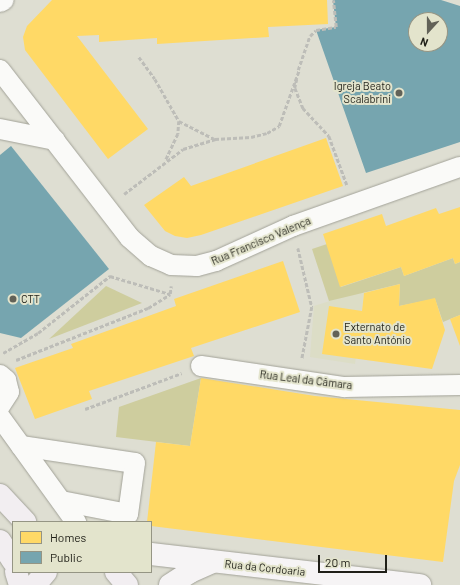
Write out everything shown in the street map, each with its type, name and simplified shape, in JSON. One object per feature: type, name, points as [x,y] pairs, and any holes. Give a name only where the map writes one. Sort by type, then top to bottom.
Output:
[{"type":"main road","points":[[0,495],[24,521]]},
{"type":"main road","points":[[0,541],[12,559]]},
{"type":"main road","points":[[16,573],[20,585]]},
{"type":"main road","points":[[35,585],[45,573]]},
{"type":"main road","points":[[117,573],[127,585]]},
{"type":"street","points":[[0,2],[4,0]]},
{"type":"street","name":"Rua Francisco Valença","points":[[0,70],[141,250],[171,265],[197,266],[216,261],[293,226],[460,167]]},
{"type":"street","points":[[0,129],[55,140]]},
{"type":"street","name":"Rua Leal da Câmara","points":[[201,366],[298,379],[344,387],[460,385]]},
{"type":"street","points":[[0,406],[9,392],[6,380],[6,368]]},
{"type":"street","points":[[0,417],[75,521]]},
{"type":"street","points":[[21,446],[135,463],[128,514],[61,501]]},
{"type":"street","name":"Rua da Cordoaria","points":[[152,554],[208,562],[420,585]]},
{"type":"street","points":[[170,585],[208,562]]},
{"type":"path","points":[[107,208],[166,160],[182,149],[215,139],[251,137],[267,133],[279,126],[310,36],[316,30],[336,27],[333,0]]},
{"type":"path","points":[[139,57],[155,79],[179,121],[215,139]]},
{"type":"path","points":[[298,70],[295,88],[303,108],[329,136],[353,205]]},
{"type":"path","points":[[166,160],[178,134],[179,121]]},
{"type":"path","points":[[293,226],[312,307],[298,379]]},
{"type":"path","points":[[170,294],[171,265]]},
{"type":"path","points":[[0,354],[38,334],[110,276],[170,294]]},
{"type":"path","points":[[6,368],[148,308],[170,294]]},
{"type":"path","points":[[84,409],[201,366]]},
{"type":"shaded area","name":"Externato de Santo António","points":[[364,293],[355,364],[310,357],[314,306],[352,294]]},
{"type":"green space","points":[[327,244],[341,287],[401,267],[404,276],[453,258],[455,264],[460,262],[460,315],[443,322],[435,299],[399,306],[400,284],[329,301],[312,249]]},
{"type":"green space","points":[[106,286],[142,303],[49,339]]},
{"type":"green space","points":[[201,378],[190,446],[116,437],[119,407]]},
{"type":"building: Homes","points":[[52,0],[327,0],[328,24],[268,27],[269,37],[157,44],[157,38],[99,42],[99,35],[77,36],[148,129],[108,159],[25,50],[23,37],[27,26]]},
{"type":"building: Homes","points":[[326,138],[343,186],[201,235],[187,238],[175,236],[165,231],[144,205],[184,177],[191,186]]},
{"type":"building: Homes","points":[[460,207],[460,262],[455,264],[453,258],[404,276],[401,267],[340,287],[323,234],[382,214],[386,226],[436,208],[439,214]]},
{"type":"building: Homes","points":[[283,261],[300,312],[191,348],[194,356],[89,391],[92,399],[35,419],[15,368],[73,348],[71,344],[176,306],[174,299]]},
{"type":"building: Homes","points":[[400,284],[399,306],[435,298],[445,330],[432,369],[322,354],[329,306],[362,311],[364,293]]},
{"type":"building: Homes","points":[[460,315],[460,346],[450,319]]},
{"type":"building: Homes","points":[[201,378],[315,396],[460,410],[460,465],[454,481],[443,562],[152,526],[152,521],[147,521],[156,442],[190,446]]},
{"type":"building: Public","name":"Igreja Beato Scalabrini","points":[[333,0],[441,0],[460,6],[460,142],[366,173],[316,30],[336,27]]},
{"type":"building: Public","points":[[11,146],[109,269],[21,338],[0,333],[0,155]]},
{"type":"place","name":"Igreja Beato Scalabrini","points":[[399,93]]},
{"type":"place","name":"CTT","points":[[13,299]]},
{"type":"place","name":"Externato de Santo António","points":[[336,334]]}]
